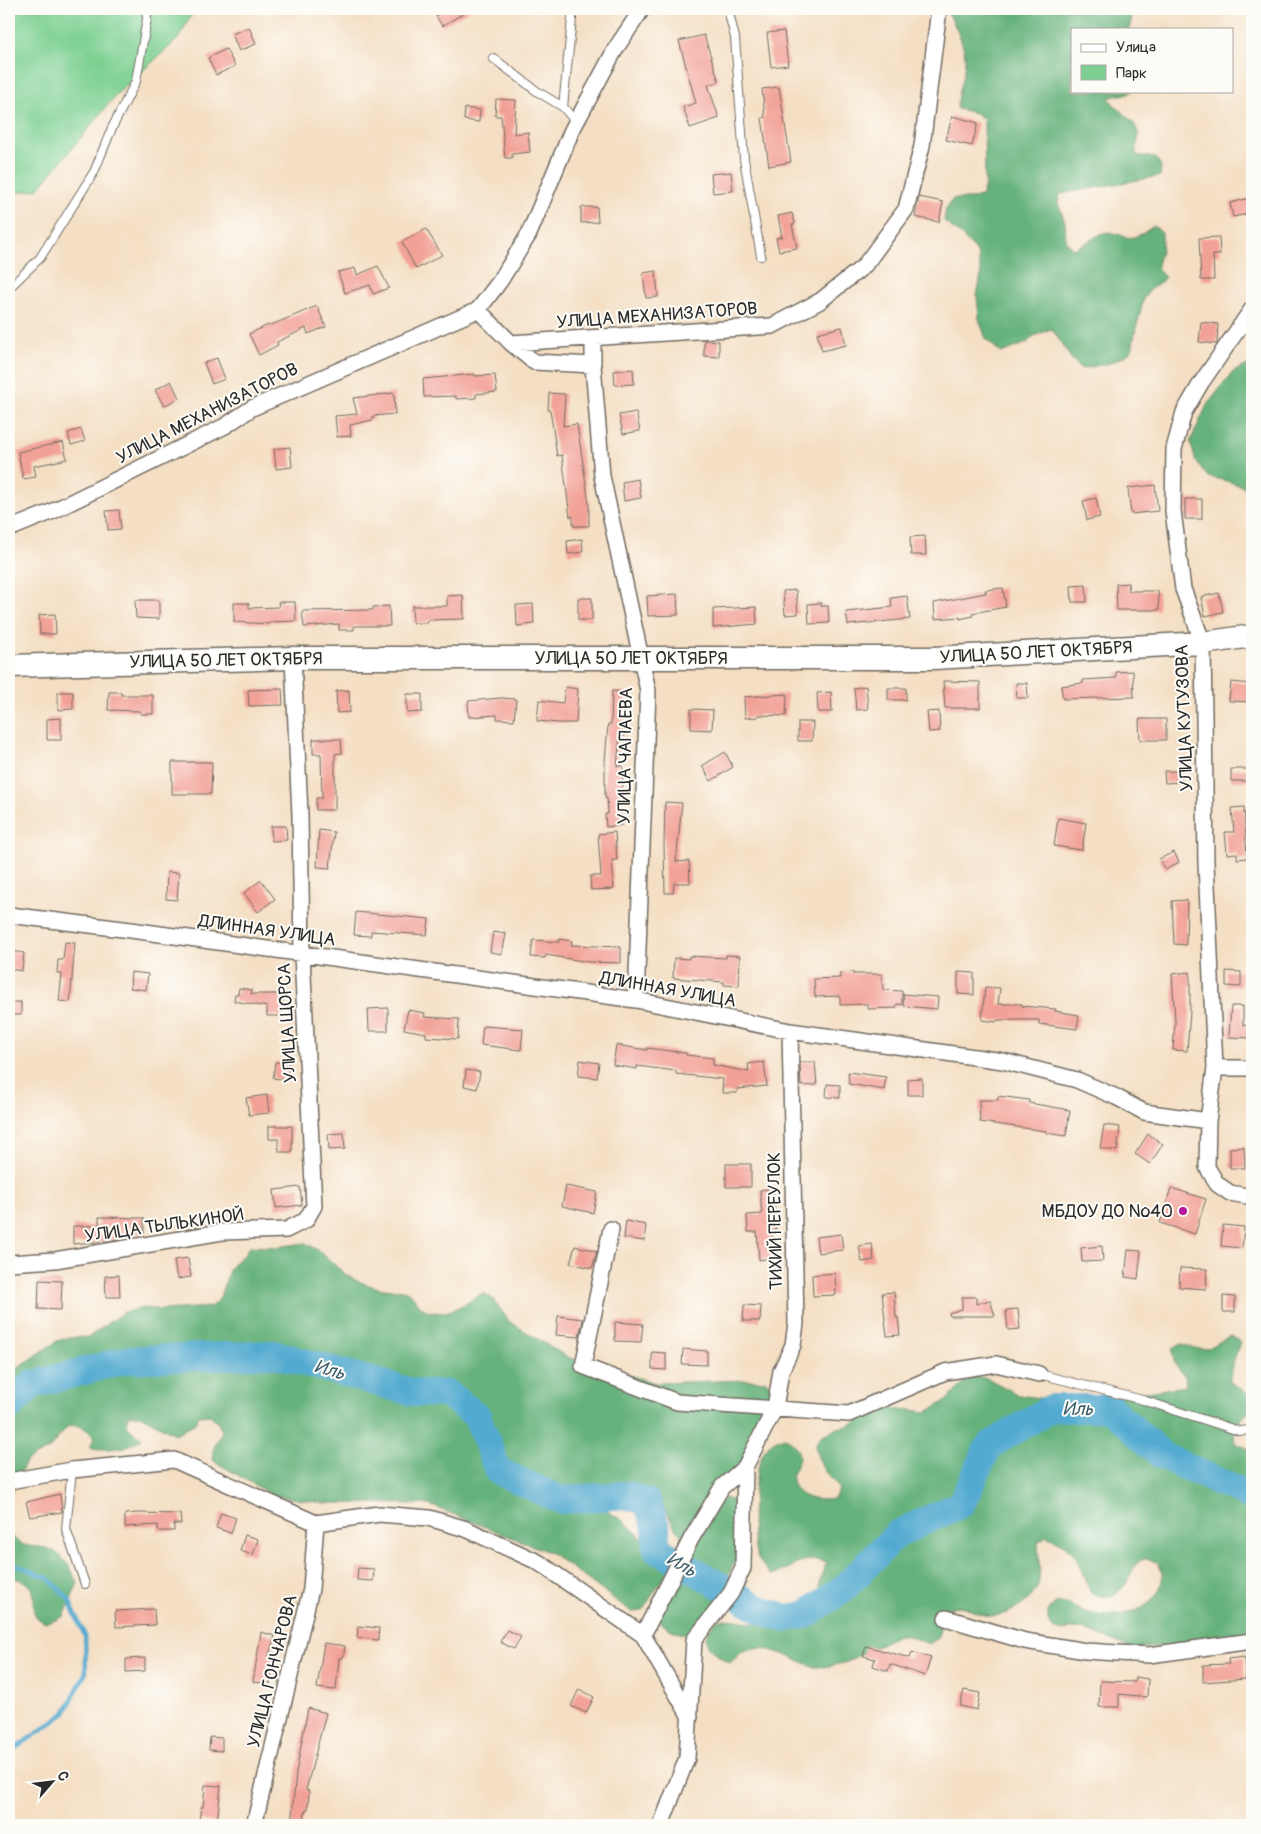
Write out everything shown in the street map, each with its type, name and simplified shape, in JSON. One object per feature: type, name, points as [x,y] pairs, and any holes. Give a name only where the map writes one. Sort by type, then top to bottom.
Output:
[{"type":"street","name":"УЛИЦА МЕХАНИЗАТОРОВ","points":[[9,529],[51,512],[225,426],[252,408],[478,310],[500,281],[529,234],[572,130],[616,48],[642,9]]},
{"type":"street","name":"УЛИЦА МЕХАНИЗАТОРОВ","points":[[511,343],[772,326],[820,301],[864,266],[906,209],[922,146],[939,9]]},
{"type":"street","name":"УЛИЦА КУТУЗОВА","points":[[1208,1121],[1215,1068],[1206,863],[1203,643],[1183,589],[1173,511],[1174,449],[1184,412],[1201,383],[1252,309]]},
{"type":"street","points":[[478,310],[511,343],[534,362],[593,365]]},
{"type":"street","name":"УЛИЦА ЧАПАЕВА","points":[[593,338],[593,365],[602,476],[648,691],[636,1000]]},
{"type":"street","name":"УЛИЦА 50 ЛЕТ ОКТЯБРЯ","points":[[9,666],[293,658],[934,658],[1203,643],[1252,636]]},
{"type":"street","name":"УЛИЦА ЩОРСА","points":[[293,658],[300,815],[302,954],[314,1206]]},
{"type":"street","name":"ДЛИННАЯ УЛИЦА","points":[[9,914],[636,1000],[790,1031],[1003,1061],[1077,1080],[1144,1112],[1208,1121]]},
{"type":"street","name":"ТИХИЙ ПЕРЕУЛОК","points":[[745,1467],[775,1408],[781,1371],[793,1345],[796,1323],[790,1031]]},
{"type":"street","points":[[1215,1068],[1252,1068]]},
{"type":"street","points":[[1208,1121],[1208,1167],[1217,1184],[1230,1193],[1252,1197]]},
{"type":"street","name":"УЛИЦА ТЫЛЬКИНОЙ","points":[[9,1263],[55,1260],[222,1232],[286,1230],[306,1220],[314,1206]]},
{"type":"street","points":[[611,1230],[583,1366],[677,1402],[849,1414],[945,1372],[996,1364],[1039,1374]]},
{"type":"street","points":[[9,1481],[72,1470],[174,1460],[316,1523],[379,1514],[429,1518],[466,1529],[538,1562],[643,1635],[690,1717]]},
{"type":"street","points":[[643,1635],[691,1539],[722,1487],[745,1467]]},
{"type":"street","points":[[661,1825],[687,1758],[694,1640],[731,1593],[742,1568],[745,1467]]},
{"type":"street","name":"УЛИЦА ГОНЧАРОВА","points":[[254,1825],[311,1589],[316,1523]]},
{"type":"street","points":[[946,1618],[1025,1640],[1086,1650],[1131,1654],[1149,1655],[1252,1641]]},
{"type":"lane","points":[[9,288],[40,258],[94,172],[112,128],[136,81],[147,19],[146,9]]},
{"type":"lane","points":[[563,107],[573,9]]},
{"type":"lane","points":[[728,9],[736,38],[744,160],[761,256]]},
{"type":"lane","points":[[493,58],[538,92],[563,107],[577,123]]},
{"type":"lane","points":[[1039,1374],[1143,1400],[1239,1431],[1252,1430]]},
{"type":"lane","points":[[72,1470],[66,1529],[86,1584]]},
{"type":"green space","points":[[9,9],[195,9],[178,39],[118,93],[38,189],[9,194]]},
{"type":"green space","points":[[947,9],[1134,9],[1129,28],[1071,28],[1071,92],[1131,92],[1109,98],[1137,129],[1136,155],[1156,158],[1161,166],[1160,176],[1060,194],[1058,203],[1065,222],[1066,241],[1072,249],[1081,246],[1098,235],[1108,232],[1132,237],[1154,226],[1162,233],[1157,265],[1165,277],[1159,284],[1150,289],[1144,297],[1133,347],[1128,354],[1110,363],[1082,369],[1073,360],[1051,329],[1034,336],[1027,343],[1001,353],[986,339],[979,319],[977,296],[981,274],[977,252],[944,221],[946,208],[953,199],[973,199],[982,195],[985,185],[984,120],[976,113],[957,109],[958,94],[965,62],[965,54]]},
{"type":"green space","points":[[1252,363],[1252,498],[1247,488],[1208,477],[1196,461],[1190,442],[1207,405],[1233,372]]},
{"type":"green space","points":[[305,1243],[323,1254],[351,1278],[380,1288],[403,1290],[426,1310],[434,1312],[449,1311],[464,1305],[483,1293],[492,1298],[510,1322],[567,1357],[656,1383],[747,1380],[766,1381],[774,1386],[772,1396],[744,1460],[700,1513],[683,1537],[676,1530],[662,1504],[609,1486],[596,1505],[622,1520],[637,1533],[669,1569],[642,1611],[632,1612],[551,1553],[435,1507],[425,1504],[322,1503],[272,1495],[212,1460],[213,1450],[222,1431],[218,1422],[210,1415],[199,1416],[194,1424],[175,1434],[140,1415],[129,1415],[127,1425],[142,1438],[130,1445],[111,1449],[90,1448],[94,1438],[89,1432],[80,1426],[68,1426],[49,1449],[26,1461],[9,1499],[9,1373],[57,1341],[68,1338],[89,1337],[122,1313],[143,1308],[163,1310],[210,1307],[219,1300],[230,1268],[245,1254],[249,1246],[277,1247]]},
{"type":"green space","points":[[1231,1336],[1240,1341],[1232,1365],[1230,1381],[1252,1399],[1252,1409],[1238,1423],[1234,1436],[1235,1443],[1252,1450],[1252,1631],[1204,1642],[1133,1649],[1083,1629],[1074,1628],[1064,1631],[1054,1629],[1048,1621],[1048,1611],[1055,1603],[1067,1604],[1094,1614],[1118,1615],[1130,1612],[1141,1608],[1151,1601],[1158,1592],[1162,1575],[1160,1567],[1156,1562],[1143,1559],[1136,1565],[1126,1584],[1112,1597],[1091,1593],[1072,1552],[1066,1546],[1046,1536],[1038,1542],[1040,1566],[1037,1589],[1026,1602],[1009,1612],[992,1616],[960,1606],[947,1608],[940,1619],[940,1630],[937,1639],[929,1644],[908,1636],[898,1635],[844,1663],[824,1667],[814,1667],[763,1648],[743,1651],[730,1663],[715,1654],[708,1646],[707,1636],[715,1622],[731,1619],[766,1625],[786,1626],[805,1620],[821,1602],[821,1578],[827,1563],[817,1560],[803,1561],[771,1575],[761,1563],[756,1553],[752,1527],[755,1484],[761,1459],[773,1442],[784,1437],[791,1441],[798,1451],[799,1458],[792,1477],[794,1487],[798,1492],[808,1498],[834,1499],[839,1490],[822,1467],[815,1445],[821,1436],[838,1428],[848,1426],[885,1407],[927,1412],[946,1401],[968,1379],[979,1377],[989,1379],[1019,1395],[1039,1398],[1106,1398],[1186,1386],[1185,1376],[1174,1361],[1173,1349],[1182,1344],[1197,1349],[1206,1349]]},
{"type":"green space","points":[[725,1498],[734,1501],[738,1554],[715,1606],[690,1634],[676,1632],[657,1619],[717,1505]]},
{"type":"green space","points":[[9,1533],[20,1543],[42,1547],[55,1552],[69,1566],[78,1583],[64,1616],[45,1623],[34,1612],[34,1595],[30,1587],[21,1580],[13,1579],[9,1581]]},
{"type":"building","points":[[448,9],[471,9],[442,26],[436,16]]},
{"type":"building","points":[[249,27],[256,44],[239,51],[232,34]]},
{"type":"building","points":[[784,31],[788,65],[771,67],[767,33]]},
{"type":"building","points":[[704,35],[719,82],[708,85],[719,118],[690,128],[683,107],[696,103],[679,41]]},
{"type":"building","points":[[226,49],[235,66],[216,75],[208,58]]},
{"type":"building","points":[[779,87],[791,162],[769,166],[762,118],[765,117],[762,89]]},
{"type":"building","points":[[496,99],[516,100],[514,134],[528,132],[530,152],[512,154],[512,158],[505,158],[501,116],[495,116]]},
{"type":"building","points":[[465,108],[480,110],[479,122],[464,120]]},
{"type":"building","points":[[952,116],[978,123],[972,146],[946,140]]},
{"type":"building","points":[[731,172],[733,191],[713,193],[711,174]]},
{"type":"building","points":[[919,197],[943,202],[939,222],[915,217]]},
{"type":"building","points":[[1250,198],[1252,213],[1233,217],[1230,203]]},
{"type":"building","points":[[581,207],[597,207],[598,222],[581,223]]},
{"type":"building","points":[[792,213],[795,224],[792,225],[797,248],[779,251],[776,238],[782,237],[778,216]]},
{"type":"building","points":[[426,229],[442,255],[416,269],[402,242]]},
{"type":"building","points":[[1219,237],[1220,255],[1213,255],[1214,280],[1201,280],[1199,238]]},
{"type":"building","points":[[378,266],[389,288],[373,294],[370,285],[345,293],[338,272],[355,268],[357,275]]},
{"type":"building","points":[[656,271],[658,297],[646,298],[643,273]]},
{"type":"building","points":[[317,306],[326,327],[308,334],[306,328],[277,342],[278,345],[259,355],[249,334]]},
{"type":"building","points":[[1201,322],[1218,324],[1217,344],[1199,342]]},
{"type":"building","points":[[842,327],[846,345],[822,351],[817,333]]},
{"type":"building","points":[[704,340],[719,341],[719,357],[704,356]]},
{"type":"building","points":[[217,358],[225,379],[212,384],[204,363]]},
{"type":"building","points":[[633,369],[634,384],[615,385],[614,371]]},
{"type":"building","points":[[475,374],[475,376],[495,375],[497,392],[476,394],[476,398],[456,399],[456,396],[424,397],[423,379]]},
{"type":"building","points":[[171,381],[179,398],[164,406],[155,390]]},
{"type":"building","points":[[394,393],[395,414],[373,416],[373,420],[350,425],[351,436],[337,437],[335,416],[357,414],[353,398]]},
{"type":"building","points":[[549,393],[565,394],[563,426],[577,424],[589,504],[589,526],[573,526],[573,516],[570,517],[562,455],[557,456],[550,410],[548,410]]},
{"type":"building","points":[[636,412],[640,431],[623,434],[619,415]]},
{"type":"building","points":[[81,429],[85,441],[71,445],[68,433]]},
{"type":"building","points":[[63,442],[67,459],[34,466],[36,477],[23,479],[18,452]]},
{"type":"building","points":[[290,447],[292,467],[276,469],[274,449]]},
{"type":"building","points":[[638,479],[641,498],[624,501],[622,482]]},
{"type":"building","points":[[1155,485],[1158,511],[1131,514],[1128,488]]},
{"type":"building","points":[[1096,498],[1100,517],[1087,520],[1083,501]]},
{"type":"building","points":[[1185,499],[1202,499],[1202,519],[1185,519]]},
{"type":"building","points":[[119,510],[121,529],[108,530],[106,511]]},
{"type":"building","points":[[925,536],[926,555],[911,555],[910,537]]},
{"type":"building","points":[[582,539],[583,552],[568,554],[567,541]]},
{"type":"building","points":[[1128,583],[1129,591],[1158,591],[1159,610],[1117,610],[1116,584]]},
{"type":"building","points":[[1086,585],[1087,602],[1072,602],[1071,586]]},
{"type":"building","points":[[1003,588],[1006,607],[972,613],[973,616],[960,619],[960,617],[935,619],[934,603],[986,593],[985,590]]},
{"type":"building","points":[[796,590],[798,614],[785,615],[783,591]]},
{"type":"building","points":[[1219,593],[1223,612],[1205,616],[1201,597]]},
{"type":"building","points":[[677,594],[678,615],[648,616],[647,596]]},
{"type":"building","points":[[463,595],[464,619],[427,620],[427,623],[413,623],[412,606],[447,606],[447,596]]},
{"type":"building","points":[[907,596],[910,619],[848,625],[846,612],[892,607],[891,598]]},
{"type":"building","points":[[578,598],[592,598],[592,620],[578,620]]},
{"type":"building","points":[[135,600],[159,600],[159,619],[136,618]]},
{"type":"building","points":[[278,602],[295,602],[296,621],[269,622],[269,624],[234,622],[234,603],[249,603],[249,608],[279,607]]},
{"type":"building","points":[[821,603],[821,606],[828,606],[829,623],[809,624],[808,604]]},
{"type":"building","points":[[533,604],[534,624],[517,626],[516,605]]},
{"type":"building","points":[[389,606],[390,626],[354,626],[354,630],[339,630],[339,624],[304,627],[302,611],[373,610],[373,607]]},
{"type":"building","points":[[756,607],[757,624],[713,628],[713,609]]},
{"type":"building","points":[[55,614],[56,634],[40,634],[39,615]]},
{"type":"building","points":[[1133,671],[1134,697],[1063,699],[1061,686],[1083,683],[1083,680],[1116,678],[1116,672]]},
{"type":"building","points":[[943,681],[980,682],[980,708],[945,708]]},
{"type":"building","points":[[1231,682],[1252,684],[1252,702],[1229,701]]},
{"type":"building","points":[[1016,683],[1027,683],[1028,698],[1017,698]]},
{"type":"building","points":[[866,686],[868,709],[856,710],[854,688]]},
{"type":"building","points":[[565,687],[578,689],[576,723],[537,721],[539,700],[563,703]]},
{"type":"building","points":[[888,688],[906,688],[906,700],[888,700]]},
{"type":"building","points":[[282,689],[283,705],[249,706],[248,690]]},
{"type":"building","points":[[349,690],[350,712],[337,713],[336,691]]},
{"type":"building","points":[[612,691],[627,692],[625,736],[620,735],[617,766],[623,766],[622,802],[620,803],[622,825],[606,827],[605,814],[608,814],[607,798],[605,798],[605,762],[608,724],[611,724]]},
{"type":"building","points":[[58,692],[73,692],[73,709],[58,710]]},
{"type":"building","points":[[109,692],[121,692],[121,695],[153,695],[153,714],[140,714],[140,711],[108,710]]},
{"type":"building","points":[[831,692],[832,712],[818,712],[817,693]]},
{"type":"building","points":[[407,694],[422,694],[422,712],[407,713]]},
{"type":"building","points":[[787,694],[786,716],[758,715],[758,717],[745,718],[744,697]]},
{"type":"building","points":[[501,698],[516,699],[514,720],[497,719],[497,715],[469,717],[468,701]]},
{"type":"building","points":[[691,709],[713,710],[712,730],[691,729]]},
{"type":"building","points":[[939,711],[940,731],[929,732],[927,712]]},
{"type":"building","points":[[61,718],[61,740],[47,740],[47,719]]},
{"type":"building","points":[[1139,719],[1166,719],[1166,740],[1140,740]]},
{"type":"building","points":[[798,722],[813,722],[812,741],[798,741]]},
{"type":"building","points":[[313,739],[341,739],[342,753],[335,754],[335,810],[316,810],[316,798],[322,798],[321,754],[313,754]]},
{"type":"building","points":[[725,752],[733,767],[711,781],[702,766]]},
{"type":"building","points":[[172,762],[212,762],[211,794],[172,794]]},
{"type":"building","points":[[1231,769],[1248,769],[1247,781],[1231,781]]},
{"type":"building","points":[[1164,771],[1181,771],[1182,782],[1165,783]]},
{"type":"building","points":[[665,802],[682,803],[676,862],[689,861],[690,883],[674,883],[673,893],[665,893]]},
{"type":"building","points":[[1244,807],[1247,858],[1237,859],[1237,853],[1227,854],[1225,832],[1234,832],[1232,808]]},
{"type":"building","points":[[1058,818],[1086,823],[1082,850],[1054,846]]},
{"type":"building","points":[[271,826],[286,826],[287,840],[272,841]]},
{"type":"building","points":[[319,830],[334,832],[330,868],[317,867]]},
{"type":"building","points":[[615,832],[617,860],[612,860],[614,889],[591,890],[590,876],[601,876],[598,834]]},
{"type":"building","points":[[1174,852],[1179,862],[1165,870],[1159,859]]},
{"type":"building","points":[[167,872],[179,873],[177,900],[166,899]]},
{"type":"building","points":[[261,880],[275,899],[258,912],[244,893]]},
{"type":"building","points":[[1187,900],[1186,945],[1174,944],[1172,901]]},
{"type":"building","points":[[356,912],[429,919],[427,935],[371,931],[371,936],[354,935]]},
{"type":"building","points":[[493,932],[506,934],[502,954],[490,952]]},
{"type":"building","points":[[559,939],[572,941],[571,945],[621,947],[621,963],[589,962],[546,955],[545,958],[531,957],[533,940],[559,942]]},
{"type":"building","points":[[65,942],[75,943],[70,1002],[59,1001],[62,974],[57,973],[58,960],[63,960]]},
{"type":"building","points":[[12,951],[24,953],[22,971],[10,969]]},
{"type":"building","points":[[726,955],[740,956],[739,986],[724,985],[724,982],[673,978],[674,958],[689,959],[689,956],[726,958]]},
{"type":"building","points":[[1226,971],[1241,972],[1241,987],[1226,986]]},
{"type":"building","points":[[131,972],[148,974],[146,990],[130,988]]},
{"type":"building","points":[[853,972],[853,974],[882,974],[883,990],[902,991],[902,1005],[897,1004],[896,1008],[868,1009],[868,1004],[840,1005],[840,996],[815,997],[814,979],[840,978],[840,973]]},
{"type":"building","points":[[958,972],[974,973],[974,995],[958,994]]},
{"type":"building","points":[[1190,972],[1190,1012],[1187,1051],[1173,1050],[1175,1021],[1172,974]]},
{"type":"building","points":[[985,987],[1000,988],[998,1004],[1022,1004],[1022,1006],[1056,1009],[1055,1011],[1079,1015],[1077,1029],[1039,1024],[1039,1020],[997,1020],[996,1022],[982,1020]]},
{"type":"building","points":[[239,988],[252,990],[251,994],[283,994],[282,1016],[267,1016],[267,1007],[234,1001],[235,994],[238,994]]},
{"type":"building","points":[[903,994],[938,997],[937,1009],[904,1006]]},
{"type":"building","points":[[9,1002],[21,1002],[21,1015],[9,1015]]},
{"type":"building","points":[[1231,1006],[1243,1006],[1243,1025],[1250,1026],[1250,1038],[1229,1037]]},
{"type":"building","points":[[388,1008],[388,1031],[369,1031],[368,1009]]},
{"type":"building","points":[[408,1010],[425,1013],[424,1017],[459,1019],[458,1039],[426,1037],[426,1033],[404,1029]]},
{"type":"building","points":[[483,1026],[523,1029],[521,1050],[481,1045]]},
{"type":"building","points":[[616,1045],[713,1058],[713,1065],[749,1072],[748,1064],[764,1062],[767,1086],[737,1089],[737,1093],[722,1093],[723,1079],[676,1074],[676,1071],[637,1066],[637,1069],[613,1065]]},
{"type":"building","points":[[580,1060],[599,1063],[597,1078],[578,1076]]},
{"type":"building","points":[[275,1062],[289,1063],[287,1080],[273,1078]]},
{"type":"building","points":[[800,1062],[815,1062],[817,1085],[801,1086]]},
{"type":"building","points":[[466,1070],[480,1072],[477,1089],[464,1086]]},
{"type":"building","points":[[848,1072],[886,1077],[884,1090],[849,1084]]},
{"type":"building","points":[[922,1078],[922,1095],[908,1095],[908,1079]]},
{"type":"building","points":[[827,1084],[840,1085],[840,1098],[826,1097]]},
{"type":"building","points":[[267,1095],[269,1113],[249,1115],[246,1098]]},
{"type":"building","points":[[998,1096],[1029,1100],[1029,1103],[1070,1110],[1066,1136],[1046,1133],[1046,1131],[980,1122],[979,1100],[998,1100]]},
{"type":"building","points":[[1104,1125],[1120,1127],[1117,1151],[1100,1148]]},
{"type":"building","points":[[269,1126],[292,1126],[292,1152],[279,1152],[278,1139],[269,1139]]},
{"type":"building","points":[[344,1133],[345,1149],[329,1150],[328,1134]]},
{"type":"building","points":[[1148,1134],[1163,1144],[1150,1164],[1135,1154]]},
{"type":"building","points":[[1244,1147],[1245,1168],[1230,1168],[1230,1148]]},
{"type":"building","points":[[726,1164],[751,1164],[751,1187],[726,1187]]},
{"type":"building","points":[[566,1186],[597,1192],[593,1213],[562,1206]]},
{"type":"building","points":[[300,1187],[302,1205],[276,1208],[274,1190]]},
{"type":"building","points":[[773,1188],[776,1231],[772,1231],[774,1258],[759,1260],[757,1232],[748,1232],[747,1215],[762,1214],[760,1190]]},
{"type":"building","name":"МБДОУ ДО №40","points":[[1171,1188],[1206,1199],[1195,1234],[1160,1223]]},
{"type":"building","points":[[99,1217],[144,1218],[144,1233],[117,1234],[117,1240],[73,1244],[73,1226],[99,1226]]},
{"type":"building","points":[[626,1221],[646,1225],[644,1241],[624,1238]]},
{"type":"building","points":[[1223,1225],[1244,1227],[1242,1248],[1221,1246]]},
{"type":"building","points":[[841,1234],[843,1250],[818,1253],[816,1237]]},
{"type":"building","points":[[872,1244],[874,1260],[862,1262],[859,1246]]},
{"type":"building","points":[[575,1246],[597,1251],[592,1268],[570,1263]]},
{"type":"building","points":[[1102,1246],[1103,1261],[1082,1262],[1081,1248]]},
{"type":"building","points":[[1128,1250],[1141,1251],[1138,1279],[1125,1277]]},
{"type":"building","points":[[188,1258],[191,1277],[177,1279],[174,1260]]},
{"type":"building","points":[[1180,1268],[1207,1269],[1206,1289],[1179,1287]]},
{"type":"building","points":[[835,1273],[836,1295],[813,1296],[812,1275]]},
{"type":"building","points":[[119,1275],[120,1297],[106,1297],[105,1276]]},
{"type":"building","points":[[39,1280],[62,1281],[61,1310],[38,1309]]},
{"type":"building","points":[[894,1292],[896,1318],[898,1317],[900,1335],[887,1336],[882,1293]]},
{"type":"building","points":[[1223,1296],[1235,1297],[1235,1312],[1223,1312]]},
{"type":"building","points":[[962,1297],[976,1297],[976,1304],[990,1300],[995,1316],[950,1316],[949,1313],[962,1309]]},
{"type":"building","points":[[744,1305],[761,1306],[760,1321],[743,1321]]},
{"type":"building","points":[[1018,1309],[1020,1329],[1008,1330],[1006,1310]]},
{"type":"building","points":[[558,1316],[583,1319],[579,1337],[556,1335]]},
{"type":"building","points":[[615,1322],[643,1324],[641,1342],[615,1341]]},
{"type":"building","points":[[683,1349],[707,1351],[707,1365],[682,1364]]},
{"type":"building","points":[[652,1352],[666,1353],[666,1370],[652,1369]]},
{"type":"building","points":[[60,1494],[62,1512],[30,1517],[26,1502]]},
{"type":"building","points":[[221,1513],[236,1518],[231,1533],[216,1528]]},
{"type":"building","points":[[125,1514],[180,1514],[181,1524],[174,1524],[174,1531],[158,1531],[158,1525],[125,1527]]},
{"type":"building","points":[[245,1535],[258,1539],[253,1555],[240,1551]]},
{"type":"building","points":[[358,1568],[374,1569],[373,1581],[357,1580]]},
{"type":"building","points":[[154,1609],[155,1625],[116,1627],[115,1611]]},
{"type":"building","points":[[358,1626],[379,1628],[378,1640],[357,1638]]},
{"type":"building","points":[[507,1630],[521,1637],[514,1649],[500,1642]]},
{"type":"building","points":[[261,1632],[275,1636],[268,1658],[274,1659],[270,1684],[253,1682]]},
{"type":"building","points":[[324,1643],[345,1646],[343,1658],[339,1658],[336,1690],[317,1688]]},
{"type":"building","points":[[866,1646],[910,1658],[912,1652],[931,1658],[925,1676],[890,1664],[888,1671],[873,1666],[875,1659],[863,1656]]},
{"type":"building","points":[[1244,1657],[1246,1679],[1203,1682],[1203,1665],[1229,1664],[1228,1659]]},
{"type":"building","points":[[145,1658],[145,1671],[126,1672],[126,1659]]},
{"type":"building","points":[[1135,1677],[1148,1679],[1147,1697],[1119,1694],[1119,1707],[1099,1707],[1100,1681],[1135,1682]]},
{"type":"building","points":[[579,1689],[594,1697],[586,1713],[571,1706]]},
{"type":"building","points":[[964,1690],[980,1693],[977,1710],[960,1706]]},
{"type":"building","points":[[308,1708],[326,1713],[306,1790],[309,1791],[308,1809],[306,1809],[302,1825],[291,1825],[296,1773]]},
{"type":"building","points":[[210,1737],[222,1738],[222,1751],[209,1750]]},
{"type":"building","points":[[205,1785],[221,1786],[217,1823],[199,1820],[201,1807],[203,1807]]},
{"type":"waterway","name":"Иль","points":[[9,1408],[31,1385],[126,1360],[274,1354],[415,1393],[448,1394],[477,1416],[498,1471],[561,1500],[626,1495],[647,1502],[656,1527],[657,1549],[762,1610],[784,1618],[806,1615],[844,1588],[897,1534],[961,1504],[989,1446],[1051,1408],[1110,1408],[1163,1456],[1252,1497]]},
{"type":"waterway","points":[[9,1562],[48,1578],[68,1598],[85,1636],[86,1672],[65,1713],[9,1753]]},
{"type":"place","name":"МБДОУ ДО №40","points":[[1183,1211]]}]
